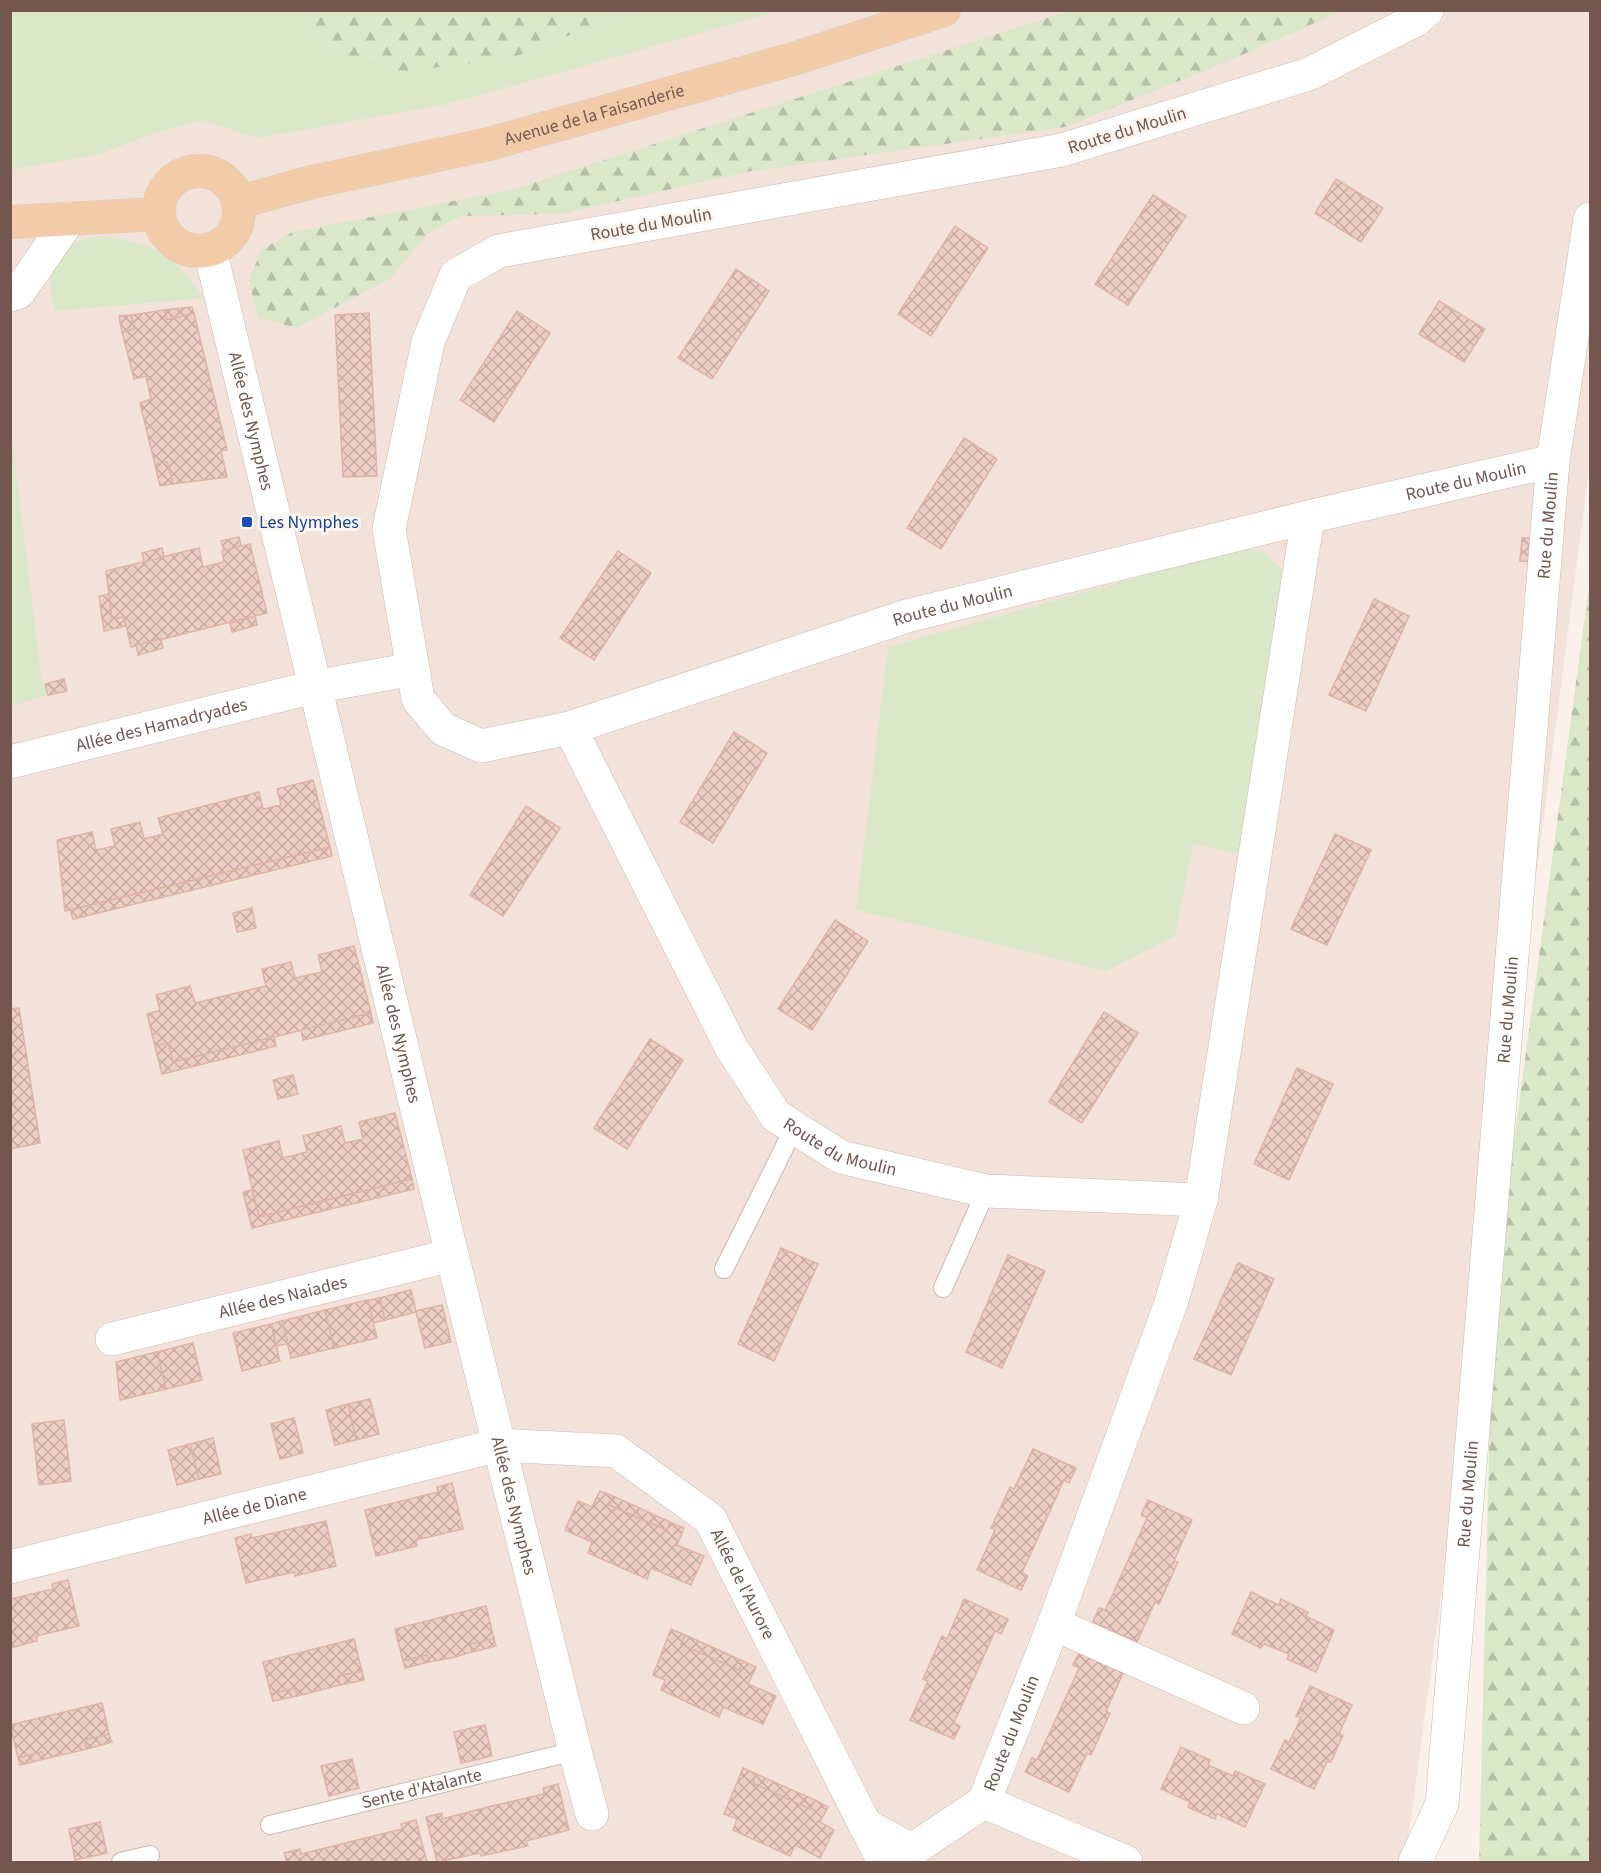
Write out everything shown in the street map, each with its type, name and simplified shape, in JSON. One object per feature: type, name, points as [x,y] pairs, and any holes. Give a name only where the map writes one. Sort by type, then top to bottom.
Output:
[{"type":"main road","name":"Avenue de la Faisanderie","points":[[239,202],[312,182],[489,144],[793,59],[944,10]]},
{"type":"main road","points":[[187,172],[207,172],[225,180],[234,190],[239,202],[240,214],[231,237],[210,250],[198,251],[176,244],[167,236],[159,214],[160,201],[166,188],[187,172]]},
{"type":"main road","points":[[10,222],[159,214]]},
{"type":"street","name":"Route du Moulin","points":[[1427,10],[1416,20],[1309,74],[1062,150],[499,250],[456,275],[428,342],[389,530],[418,699],[443,729],[481,746],[570,728],[907,616],[1308,517],[1553,460]]},
{"type":"street","points":[[10,295],[19,292],[70,218]]},
{"type":"street","name":"Rue du Moulin","points":[[1415,1863],[1442,1804],[1553,460],[1590,219]]},
{"type":"street","name":"Allée des Nymphes","points":[[210,250],[452,1255],[574,1751],[592,1814]]},
{"type":"street","name":"Route du Moulin","points":[[1126,1863],[984,1802],[1054,1624],[1171,1303],[1201,1200],[1308,517]]},
{"type":"street","name":"Allée des Hamadryades","points":[[10,762],[314,687],[413,669]]},
{"type":"street","name":"Route du Moulin","points":[[570,728],[731,1047],[776,1116],[842,1157],[986,1191],[1201,1200]]},
{"type":"street","name":"Allée des Naiades","points":[[112,1339],[452,1255]]},
{"type":"street","name":"Allée de Diane","points":[[10,1567],[499,1445]]},
{"type":"street","name":"Allée de l'Aurore","points":[[499,1445],[616,1450],[710,1519],[884,1863]]},
{"type":"street","points":[[1054,1624],[1243,1708]]},
{"type":"street","points":[[866,1825],[912,1850],[984,1802]]},
{"type":"lane","points":[[724,1269],[794,1128]]},
{"type":"lane","points":[[943,1288],[986,1191]]},
{"type":"lane","name":"Sente d'Atalante","points":[[270,1826],[574,1751]]},
{"type":"lane","points":[[121,1863],[150,1855]]},
{"type":"shaded area","points":[[11,11],[1590,11],[1590,461],[1486,1263],[1405,1862],[11,1862]]},
{"type":"green space","points":[[11,11],[305,11],[331,50],[512,58],[631,11],[779,11],[448,104],[258,138],[202,120],[155,133],[100,154],[11,170]]},
{"type":"green space","points":[[305,11],[631,11],[512,58],[399,72],[331,50]]},
{"type":"green space","points":[[1069,11],[1342,11],[1226,62],[1065,127],[746,172],[561,214],[461,216],[428,233],[390,279],[296,328],[258,317],[249,281],[261,250],[293,232],[511,190]]},
{"type":"green space","points":[[101,236],[135,242],[161,253],[183,271],[204,298],[55,311],[51,283],[57,260],[74,244]]},
{"type":"green space","points":[[10,425],[42,682],[45,684],[48,695],[11,706]]},
{"type":"green space","points":[[1242,548],[1264,552],[1284,573],[1238,854],[1193,844],[1175,936],[1106,971],[856,910],[888,647]]},
{"type":"green space","points":[[1590,579],[1590,1862],[1479,1862],[1493,1296]]},
{"type":"building","points":[[1336,179],[1383,208],[1361,242],[1315,213]]},
{"type":"building","points":[[1153,195],[1186,216],[1128,305],[1095,284]]},
{"type":"building","points":[[955,226],[988,248],[931,336],[898,314]]},
{"type":"building","points":[[736,269],[769,291],[712,379],[678,358]]},
{"type":"building","points":[[1439,301],[1485,329],[1464,362],[1419,334]]},
{"type":"building","points":[[192,307],[194,313],[167,320],[164,310]]},
{"type":"building","points":[[164,310],[167,320],[194,313],[227,450],[221,451],[227,477],[173,484],[167,462],[155,465],[140,403],[151,399],[146,376],[134,379],[122,332],[134,329],[131,315]]},
{"type":"building","points":[[517,311],[550,333],[494,422],[460,400]]},
{"type":"building","points":[[369,313],[377,476],[343,477],[335,315]]},
{"type":"building","points":[[131,315],[134,329],[122,332],[119,316]]},
{"type":"building","points":[[964,438],[997,459],[941,549],[907,528]]},
{"type":"building","points":[[167,462],[173,484],[160,486],[155,465]]},
{"type":"building","points":[[239,537],[241,546],[224,551],[221,541]]},
{"type":"building","points":[[1522,538],[1535,538],[1533,562],[1520,561]]},
{"type":"building","points":[[250,544],[267,613],[131,647],[124,617],[112,619],[106,571],[199,548],[203,567],[224,562],[222,551]]},
{"type":"building","points":[[162,548],[164,557],[144,562],[142,553]]},
{"type":"building","points":[[618,551],[651,573],[594,660],[560,638]]},
{"type":"building","points":[[109,594],[112,619],[124,617],[126,626],[104,631],[99,596]]},
{"type":"building","points":[[1374,599],[1409,616],[1366,711],[1329,695]]},
{"type":"building","points":[[255,616],[257,625],[232,632],[230,623]]},
{"type":"building","points":[[161,639],[163,648],[138,655],[136,645]]},
{"type":"building","points":[[64,679],[67,691],[48,695],[45,684]]},
{"type":"building","points":[[734,732],[767,753],[713,843],[680,822]]},
{"type":"building","points":[[313,780],[330,847],[65,911],[57,840],[92,832],[96,850],[115,846],[111,829],[140,822],[144,839],[163,834],[158,818],[259,792],[263,809],[281,805],[277,789]]},
{"type":"building","points":[[526,806],[560,828],[503,916],[470,895]]},
{"type":"building","points":[[1335,834],[1371,850],[1327,945],[1291,929]]},
{"type":"building","points":[[330,847],[332,856],[73,919],[70,910]]},
{"type":"building","points":[[252,908],[256,928],[237,932],[233,913]]},
{"type":"building","points":[[835,920],[868,941],[812,1030],[778,1009]]},
{"type":"building","points":[[354,946],[371,1013],[173,1062],[168,1043],[155,1046],[147,1014],[160,1010],[156,995],[190,986],[195,1003],[266,986],[262,969],[291,962],[295,978],[322,972],[318,955]]},
{"type":"building","points":[[19,1008],[40,1143],[10,1149],[10,1009]]},
{"type":"building","points":[[1104,1012],[1138,1033],[1082,1123],[1049,1102]]},
{"type":"building","points":[[371,1013],[373,1023],[303,1040],[301,1030]]},
{"type":"building","points":[[274,1037],[276,1046],[162,1074],[155,1046],[168,1043],[173,1062]]},
{"type":"building","points":[[650,1039],[683,1060],[627,1149],[594,1128]]},
{"type":"building","points":[[1297,1068],[1333,1084],[1289,1180],[1254,1164]]},
{"type":"building","points":[[293,1075],[298,1094],[278,1099],[273,1080]]},
{"type":"building","points":[[395,1113],[412,1179],[259,1217],[243,1150],[279,1141],[283,1158],[307,1152],[303,1136],[341,1126],[345,1143],[363,1139],[359,1122]]},
{"type":"building","points":[[412,1179],[414,1189],[252,1228],[243,1192],[252,1190],[259,1217]]},
{"type":"building","points":[[781,1248],[818,1264],[774,1361],[738,1344]]},
{"type":"building","points":[[1008,1255],[1045,1271],[1002,1368],[966,1352]]},
{"type":"building","points":[[1238,1263],[1274,1279],[1231,1375],[1194,1359]]},
{"type":"building","points":[[411,1290],[416,1311],[442,1305],[451,1342],[425,1348],[416,1312],[385,1320],[379,1298]]},
{"type":"building","points":[[379,1298],[385,1320],[373,1323],[368,1300]]},
{"type":"building","points":[[368,1300],[377,1338],[334,1348],[325,1310]]},
{"type":"building","points":[[325,1310],[334,1348],[291,1358],[282,1321]]},
{"type":"building","points":[[282,1321],[288,1344],[276,1346],[271,1324]]},
{"type":"building","points":[[271,1324],[280,1361],[242,1371],[233,1333]]},
{"type":"building","points":[[193,1343],[202,1380],[166,1389],[157,1352]]},
{"type":"building","points":[[157,1352],[166,1389],[120,1400],[116,1362]]},
{"type":"building","points":[[370,1399],[379,1434],[356,1440],[348,1404]]},
{"type":"building","points":[[348,1404],[356,1440],[335,1445],[326,1410]]},
{"type":"building","points":[[294,1418],[303,1453],[280,1459],[271,1424]]},
{"type":"building","points":[[64,1420],[71,1481],[39,1485],[32,1424]]},
{"type":"building","points":[[213,1438],[221,1474],[199,1479],[190,1444]]},
{"type":"building","points":[[190,1444],[199,1479],[177,1485],[168,1450]]},
{"type":"building","points":[[1033,1449],[1076,1468],[1069,1483],[1064,1480],[1022,1573],[1028,1576],[1021,1590],[977,1570],[995,1530],[991,1528],[1010,1487],[1014,1489]]},
{"type":"building","points":[[452,1483],[463,1529],[416,1540],[417,1546],[376,1556],[365,1510],[438,1492],[437,1487]]},
{"type":"building","points":[[600,1491],[613,1496],[609,1505],[638,1518],[667,1530],[670,1522],[684,1528],[677,1545],[704,1556],[691,1585],[651,1568],[647,1579],[588,1553],[592,1542],[565,1530],[578,1501],[592,1507]]},
{"type":"building","points":[[613,1496],[670,1522],[667,1530],[609,1505]]},
{"type":"building","points":[[1148,1500],[1192,1520],[1174,1561],[1178,1562],[1159,1604],[1155,1602],[1137,1642],[1093,1622],[1099,1608],[1105,1610],[1111,1598],[1147,1518],[1141,1515]]},
{"type":"building","points":[[326,1521],[336,1566],[295,1576],[294,1572],[246,1583],[235,1538],[251,1534],[252,1538]]},
{"type":"building","points":[[68,1580],[79,1626],[36,1636],[37,1641],[10,1648],[10,1599],[53,1589],[52,1584]]},
{"type":"building","points":[[1251,1592],[1279,1605],[1281,1599],[1308,1612],[1306,1616],[1334,1630],[1316,1672],[1287,1659],[1289,1654],[1264,1644],[1261,1648],[1232,1634]]},
{"type":"building","points":[[964,1599],[1008,1619],[1001,1634],[995,1631],[954,1723],[960,1726],[954,1739],[910,1720],[928,1681],[923,1679],[942,1636],[947,1639]]},
{"type":"building","points":[[486,1606],[494,1639],[470,1644],[472,1652],[451,1658],[429,1662],[427,1655],[403,1661],[395,1629]]},
{"type":"building","points":[[671,1629],[685,1635],[681,1644],[739,1670],[743,1661],[756,1667],[748,1684],[776,1696],[763,1724],[723,1707],[719,1717],[661,1690],[665,1680],[653,1675]]},
{"type":"building","points":[[685,1635],[743,1661],[739,1670],[681,1644]]},
{"type":"building","points":[[354,1639],[362,1671],[338,1676],[340,1685],[297,1696],[295,1688],[271,1694],[263,1662]]},
{"type":"building","points":[[494,1639],[496,1646],[472,1652],[470,1644]]},
{"type":"building","points":[[1080,1651],[1124,1671],[1106,1711],[1110,1713],[1091,1755],[1087,1753],[1069,1792],[1025,1772],[1032,1758],[1037,1760],[1071,1686],[1079,1668],[1073,1665]]},
{"type":"building","points":[[427,1655],[429,1662],[405,1668],[403,1661]]},
{"type":"building","points":[[362,1671],[364,1680],[340,1685],[338,1676]]},
{"type":"building","points":[[1310,1686],[1352,1705],[1339,1734],[1343,1735],[1331,1762],[1327,1762],[1314,1789],[1271,1769],[1285,1740],[1289,1742],[1301,1718],[1296,1716]]},
{"type":"building","points":[[295,1688],[297,1696],[273,1701],[271,1694]]},
{"type":"building","points":[[102,1703],[109,1734],[85,1740],[87,1749],[44,1759],[42,1752],[18,1758],[10,1725]]},
{"type":"building","points":[[485,1725],[492,1756],[461,1763],[454,1732]]},
{"type":"building","points":[[109,1734],[112,1742],[87,1749],[85,1740]]},
{"type":"building","points":[[1181,1747],[1210,1760],[1208,1765],[1233,1776],[1235,1771],[1265,1784],[1245,1827],[1217,1814],[1215,1819],[1188,1807],[1190,1802],[1161,1789]]},
{"type":"building","points":[[42,1752],[44,1759],[20,1765],[18,1758]]},
{"type":"building","points":[[352,1759],[359,1788],[329,1796],[321,1766]]},
{"type":"building","points":[[743,1768],[756,1774],[753,1783],[810,1809],[815,1800],[828,1807],[820,1822],[834,1830],[820,1858],[795,1845],[790,1856],[733,1830],[737,1819],[724,1814]]},
{"type":"building","points":[[756,1774],[815,1800],[810,1809],[753,1783]]},
{"type":"building","points":[[558,1784],[569,1830],[526,1841],[528,1846],[437,1862],[426,1817],[442,1813],[442,1819],[544,1794],[543,1788]]},
{"type":"building","points":[[416,1820],[427,1862],[287,1862],[284,1853],[300,1849],[301,1854],[402,1829],[401,1824]]},
{"type":"building","points":[[100,1822],[107,1853],[75,1860],[69,1829]]},
{"type":"place","name":"Les Nymphes","points":[[247,522]]}]
